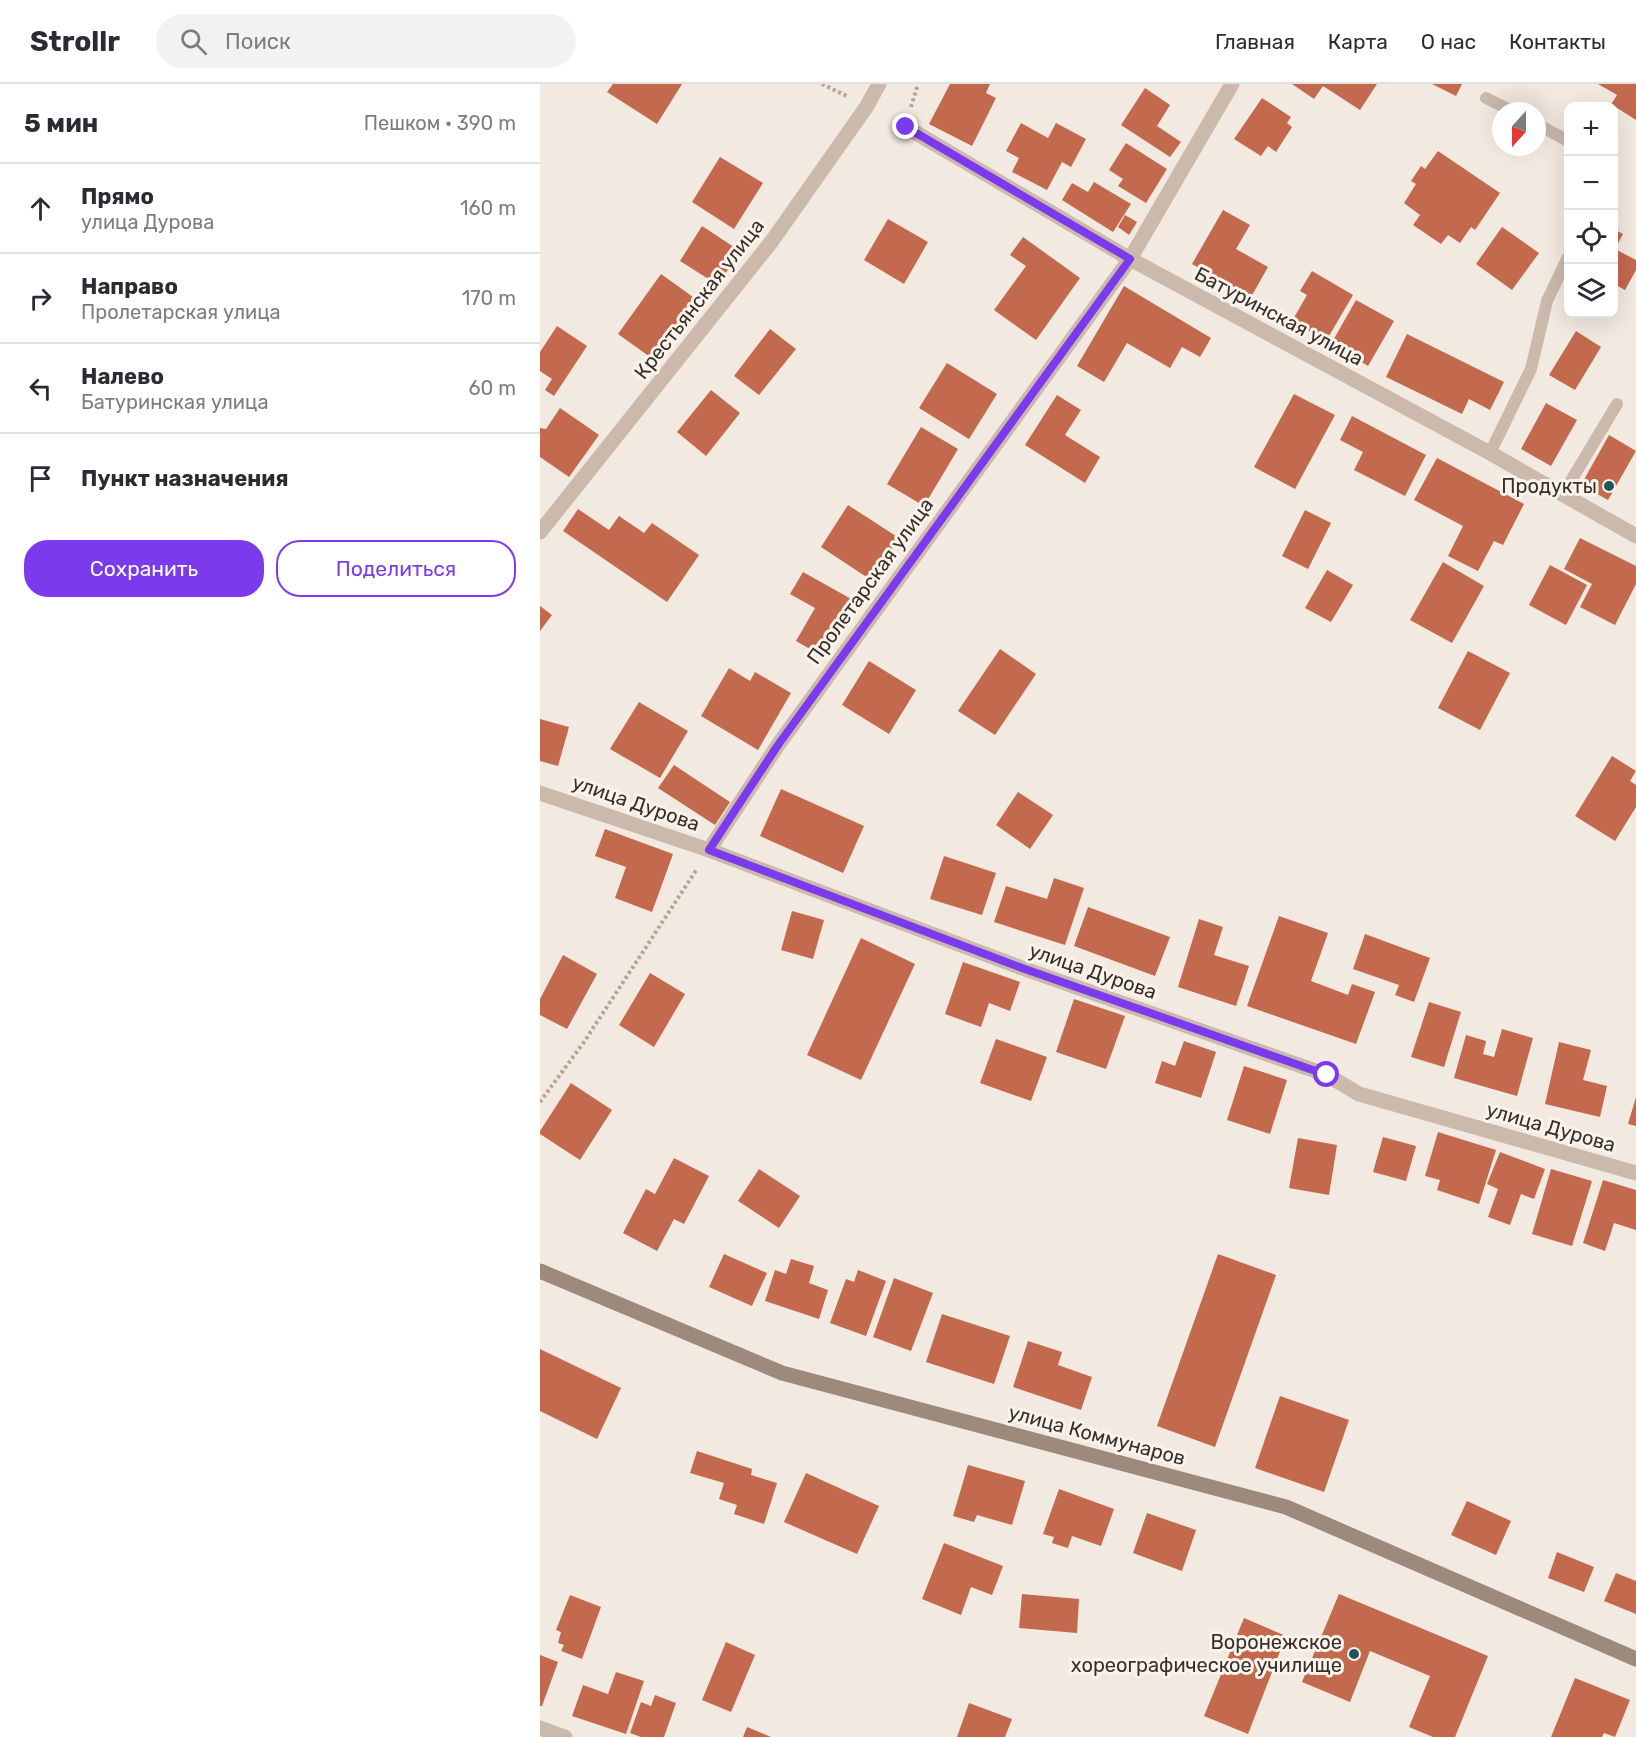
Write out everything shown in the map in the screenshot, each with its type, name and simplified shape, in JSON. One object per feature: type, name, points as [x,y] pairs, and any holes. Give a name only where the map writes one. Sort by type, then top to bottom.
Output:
[{"type":"street","name":"Крестьянская улица","points":[[540,532],[772,241],[867,106],[879,84]]},
{"type":"street","name":"Пролетарская улица","points":[[709,850],[778,745],[1130,259],[1232,84]]},
{"type":"street","name":"Батуринская улица","points":[[906,127],[1130,259],[1490,453],[1636,536]]},
{"type":"street","name":"улица Дурова","points":[[540,793],[709,850],[1022,968],[1327,1075],[1359,1094],[1636,1173]]},
{"type":"street","name":"улица Коммунаров","points":[[540,1271],[782,1373],[1287,1507],[1636,1659]]},
{"type":"street","points":[[540,1728],[565,1737]]},
{"type":"lane","points":[[1486,98],[1494,102]]},
{"type":"lane","points":[[1546,129],[1564,138]]},
{"type":"lane","points":[[1490,453],[1531,369],[1547,301],[1566,264]]},
{"type":"lane","points":[[1563,494],[1617,404]]},
{"type":"path","points":[[540,1102],[584,1042],[709,850]]},
{"type":"building","points":[[613,84],[682,84],[657,124],[607,92]]},
{"type":"building","points":[[950,84],[990,84],[986,93],[996,98],[972,146],[929,124]]},
{"type":"building","points":[[1292,84],[1377,84],[1360,110],[1323,86],[1314,99]]},
{"type":"building","points":[[1432,84],[1462,84],[1456,96]]},
{"type":"building","points":[[1598,84],[1636,84],[1636,120],[1618,109],[1618,102],[1613,102],[1617,95]]},
{"type":"building","points":[[1145,88],[1170,105],[1157,126],[1181,142],[1170,157],[1121,125]]},
{"type":"building","points":[[1262,98],[1291,117],[1287,123],[1292,127],[1276,152],[1268,146],[1261,156],[1234,139]]},
{"type":"building","points":[[1021,123],[1048,138],[1056,123],[1086,139],[1071,167],[1062,162],[1047,190],[1012,172],[1019,158],[1006,151]]},
{"type":"building","points":[[1126,143],[1167,169],[1146,203],[1118,186],[1123,179],[1109,170]]},
{"type":"building","points":[[1438,151],[1500,193],[1475,230],[1471,227],[1460,243],[1448,235],[1441,244],[1413,225],[1420,215],[1404,203],[1416,184],[1411,181],[1421,166],[1425,169]]},
{"type":"building","points":[[720,157],[763,183],[734,229],[692,202]]},
{"type":"building","points":[[1094,182],[1131,204],[1113,232],[1062,200],[1072,183],[1088,192]]},
{"type":"building","points":[[1223,210],[1250,225],[1236,249],[1268,267],[1251,297],[1192,264]]},
{"type":"building","points":[[1125,215],[1137,222],[1129,235],[1118,227]]},
{"type":"building","points":[[888,219],[928,242],[904,284],[864,260]]},
{"type":"building","points":[[702,226],[740,251],[718,285],[680,261]]},
{"type":"building","points":[[1502,227],[1539,253],[1512,290],[1476,264]]},
{"type":"building","points":[[1618,231],[1623,234],[1618,243]]},
{"type":"building","points":[[1023,237],[1080,278],[1036,340],[994,310],[1026,266],[1010,255]]},
{"type":"building","points":[[1618,251],[1636,260],[1636,270],[1625,290],[1618,286]]},
{"type":"building","points":[[1312,271],[1353,295],[1326,341],[1292,321],[1307,295],[1300,291]]},
{"type":"building","points":[[661,274],[700,302],[657,362],[618,334]]},
{"type":"building","points":[[1124,286],[1211,338],[1200,357],[1182,347],[1170,368],[1127,343],[1104,382],[1077,366]]},
{"type":"building","points":[[1356,300],[1394,321],[1368,366],[1331,344]]},
{"type":"building","points":[[557,326],[587,346],[554,396],[545,390],[552,379],[540,371],[540,352]]},
{"type":"building","points":[[770,329],[796,349],[759,395],[734,376]]},
{"type":"building","points":[[1576,331],[1601,347],[1575,390],[1549,375]]},
{"type":"building","points":[[1407,334],[1504,382],[1490,410],[1469,399],[1462,414],[1386,377]]},
{"type":"building","points":[[947,363],[997,394],[969,439],[919,408]]},
{"type":"building","points":[[711,390],[740,413],[706,456],[677,432]]},
{"type":"building","points":[[1294,394],[1335,415],[1295,489],[1254,467]]},
{"type":"building","points":[[1057,395],[1081,410],[1065,435],[1100,457],[1085,483],[1025,445]]},
{"type":"building","points":[[1546,403],[1577,420],[1551,466],[1521,449]]},
{"type":"building","points":[[560,408],[599,435],[569,477],[540,457],[540,428],[546,429]]},
{"type":"building","points":[[1352,416],[1426,455],[1405,496],[1354,470],[1363,452],[1340,440]]},
{"type":"building","points":[[921,427],[958,449],[924,506],[887,484]]},
{"type":"building","points":[[1609,435],[1636,451],[1608,500],[1581,485]]},
{"type":"building","points":[[1437,458],[1524,504],[1503,545],[1494,541],[1478,571],[1448,556],[1463,526],[1414,500]]},
{"type":"building","points":[[848,505],[899,538],[871,580],[821,547]]},
{"type":"building","points":[[578,509],[609,530],[619,516],[644,533],[652,523],[699,555],[667,602],[563,531]]},
{"type":"building","points":[[1305,510],[1331,523],[1308,569],[1282,556]]},
{"type":"building","points":[[1580,538],[1636,566],[1636,584],[1615,625],[1580,607],[1592,584],[1564,569]]},
{"type":"building","points":[[1443,562],[1484,586],[1452,643],[1410,620]]},
{"type":"building","points":[[1550,565],[1587,585],[1566,625],[1529,605]]},
{"type":"building","points":[[1327,570],[1353,585],[1331,622],[1305,608]]},
{"type":"building","points":[[803,572],[853,600],[822,656],[796,641],[815,608],[790,594]]},
{"type":"building","points":[[540,606],[552,615],[540,631]]},
{"type":"building","points":[[1000,649],[1036,674],[995,735],[958,711]]},
{"type":"building","points":[[1468,651],[1510,673],[1480,730],[1438,708]]},
{"type":"building","points":[[869,661],[916,690],[889,734],[842,705]]},
{"type":"building","points":[[729,668],[750,681],[755,672],[791,693],[758,750],[701,716]]},
{"type":"building","points":[[639,702],[688,731],[660,778],[610,749]]},
{"type":"building","points":[[540,719],[569,727],[558,766],[540,761]]},
{"type":"building","points":[[1612,756],[1636,771],[1630,781],[1636,785],[1636,807],[1615,841],[1575,816]]},
{"type":"building","points":[[674,765],[730,802],[715,825],[658,788]]},
{"type":"building","points":[[781,789],[864,826],[843,873],[760,836]]},
{"type":"building","points":[[1018,792],[1053,815],[1030,849],[996,825]]},
{"type":"building","points":[[605,829],[673,854],[652,912],[615,898],[626,867],[595,856]]},
{"type":"building","points":[[944,856],[996,873],[982,915],[930,899]]},
{"type":"building","points":[[1054,878],[1084,888],[1065,945],[994,922],[1006,886],[1047,899]]},
{"type":"building","points":[[1088,907],[1170,937],[1155,976],[1074,946]]},
{"type":"building","points":[[792,911],[824,920],[813,959],[781,950]]},
{"type":"building","points":[[1279,916],[1328,933],[1311,981],[1348,995],[1352,984],[1375,992],[1356,1044],[1247,1006]]},
{"type":"building","points":[[1199,919],[1223,927],[1214,955],[1249,966],[1236,1006],[1178,987]]},
{"type":"building","points":[[1365,934],[1430,958],[1414,1002],[1395,995],[1399,985],[1353,969]]},
{"type":"building","points":[[861,938],[915,964],[861,1080],[807,1055]]},
{"type":"building","points":[[563,955],[597,974],[567,1029],[540,1015],[540,999]]},
{"type":"building","points":[[963,962],[1020,982],[1010,1011],[989,1003],[981,1027],[945,1014]]},
{"type":"building","points":[[650,973],[685,994],[654,1047],[619,1025]]},
{"type":"building","points":[[1074,999],[1125,1016],[1106,1069],[1056,1052]]},
{"type":"building","points":[[1429,1002],[1461,1012],[1444,1067],[1411,1057]]},
{"type":"building","points":[[1502,1029],[1533,1038],[1517,1096],[1454,1078],[1466,1035],[1486,1041],[1483,1054],[1494,1057]]},
{"type":"building","points":[[996,1039],[1047,1057],[1031,1101],[980,1083]]},
{"type":"building","points":[[1184,1041],[1216,1052],[1201,1098],[1155,1083],[1162,1061],[1175,1066]]},
{"type":"building","points":[[1559,1042],[1591,1050],[1583,1080],[1607,1086],[1600,1117],[1545,1104]]},
{"type":"building","points":[[1244,1066],[1287,1080],[1270,1134],[1227,1120]]},
{"type":"building","points":[[571,1083],[612,1110],[580,1160],[540,1134]]},
{"type":"building","points":[[1636,1097],[1636,1126],[1628,1124]]},
{"type":"building","points":[[1438,1132],[1496,1150],[1479,1204],[1437,1190],[1440,1180],[1425,1176]]},
{"type":"building","points":[[1383,1137],[1416,1146],[1406,1181],[1373,1172]]},
{"type":"building","points":[[1298,1138],[1337,1145],[1329,1195],[1289,1188]]},
{"type":"building","points":[[1500,1152],[1545,1169],[1534,1199],[1521,1194],[1510,1225],[1488,1217],[1498,1189],[1487,1184]]},
{"type":"building","points":[[674,1158],[709,1176],[684,1224],[674,1219],[657,1251],[623,1233],[646,1189],[655,1194]]},
{"type":"building","points":[[759,1169],[800,1196],[779,1228],[738,1201]]},
{"type":"building","points":[[1551,1169],[1592,1181],[1572,1246],[1532,1234]]},
{"type":"building","points":[[1603,1180],[1636,1190],[1636,1230],[1614,1223],[1605,1251],[1583,1243]]},
{"type":"building","points":[[724,1254],[767,1273],[752,1306],[709,1287]]},
{"type":"building","points":[[1218,1254],[1276,1275],[1215,1447],[1157,1426]]},
{"type":"building","points":[[791,1259],[814,1266],[809,1283],[828,1290],[819,1319],[765,1301],[775,1270],[786,1274]]},
{"type":"building","points":[[858,1270],[886,1281],[866,1336],[830,1323],[846,1279],[854,1282]]},
{"type":"building","points":[[894,1278],[933,1293],[911,1351],[873,1337]]},
{"type":"building","points":[[942,1314],[1010,1336],[994,1384],[926,1362]]},
{"type":"building","points":[[1028,1341],[1062,1352],[1058,1365],[1092,1377],[1081,1410],[1013,1387]]},
{"type":"building","points":[[540,1349],[621,1388],[597,1439],[540,1411]]},
{"type":"building","points":[[1280,1396],[1349,1420],[1324,1492],[1255,1468]]},
{"type":"building","points":[[697,1451],[752,1469],[751,1475],[777,1483],[764,1524],[734,1514],[737,1505],[719,1499],[724,1483],[690,1473]]},
{"type":"building","points":[[968,1465],[1025,1481],[1012,1525],[977,1515],[974,1522],[953,1516]]},
{"type":"building","points":[[806,1473],[879,1506],[857,1554],[784,1522]]},
{"type":"building","points":[[1059,1489],[1114,1509],[1101,1546],[1072,1536],[1068,1548],[1052,1543],[1054,1537],[1043,1534]]},
{"type":"building","points":[[1467,1501],[1511,1521],[1496,1555],[1451,1535]]},
{"type":"building","points":[[1147,1513],[1196,1530],[1182,1571],[1133,1553]]},
{"type":"building","points":[[944,1543],[1003,1566],[992,1595],[971,1587],[961,1615],[922,1599]]},
{"type":"building","points":[[1557,1552],[1594,1567],[1584,1592],[1548,1578]]},
{"type":"building","points":[[1616,1573],[1636,1581],[1636,1614],[1604,1601]]},
{"type":"building","points":[[1022,1594],[1079,1599],[1077,1633],[1019,1628]]},
{"type":"building","points":[[1339,1594],[1488,1656],[1455,1737],[1433,1737],[1409,1727],[1430,1676],[1370,1651],[1350,1702],[1302,1682]]},
{"type":"building","points":[[570,1595],[601,1607],[582,1659],[561,1651],[564,1645],[558,1643],[561,1632],[556,1630]]},
{"type":"building","points":[[1244,1618],[1286,1636],[1248,1734],[1204,1716]]},
{"type":"building","points":[[726,1642],[755,1655],[731,1712],[702,1700]]},
{"type":"building","points":[[540,1655],[558,1662],[542,1706],[540,1706]]},
{"type":"building","points":[[616,1672],[644,1681],[626,1734],[572,1716],[583,1685],[608,1694]]},
{"type":"building","points":[[1575,1678],[1630,1700],[1615,1737],[1604,1733],[1602,1737],[1551,1737]]},
{"type":"building","points":[[655,1695],[676,1703],[664,1737],[641,1737],[630,1733],[641,1702],[651,1706]]},
{"type":"building","points":[[969,1703],[1012,1719],[1005,1737],[957,1737]]},
{"type":"building","points":[[747,1727],[771,1737],[743,1737]]},
{"type":"place","name":"Продукты","points":[[1609,486]]},
{"type":"place","name":"Воронежское хореографическое училище","points":[[1354,1654]]},
{"type":"route","points":[[906,127],[1130,259],[778,745],[709,850],[1022,968],[1327,1075]]}]
